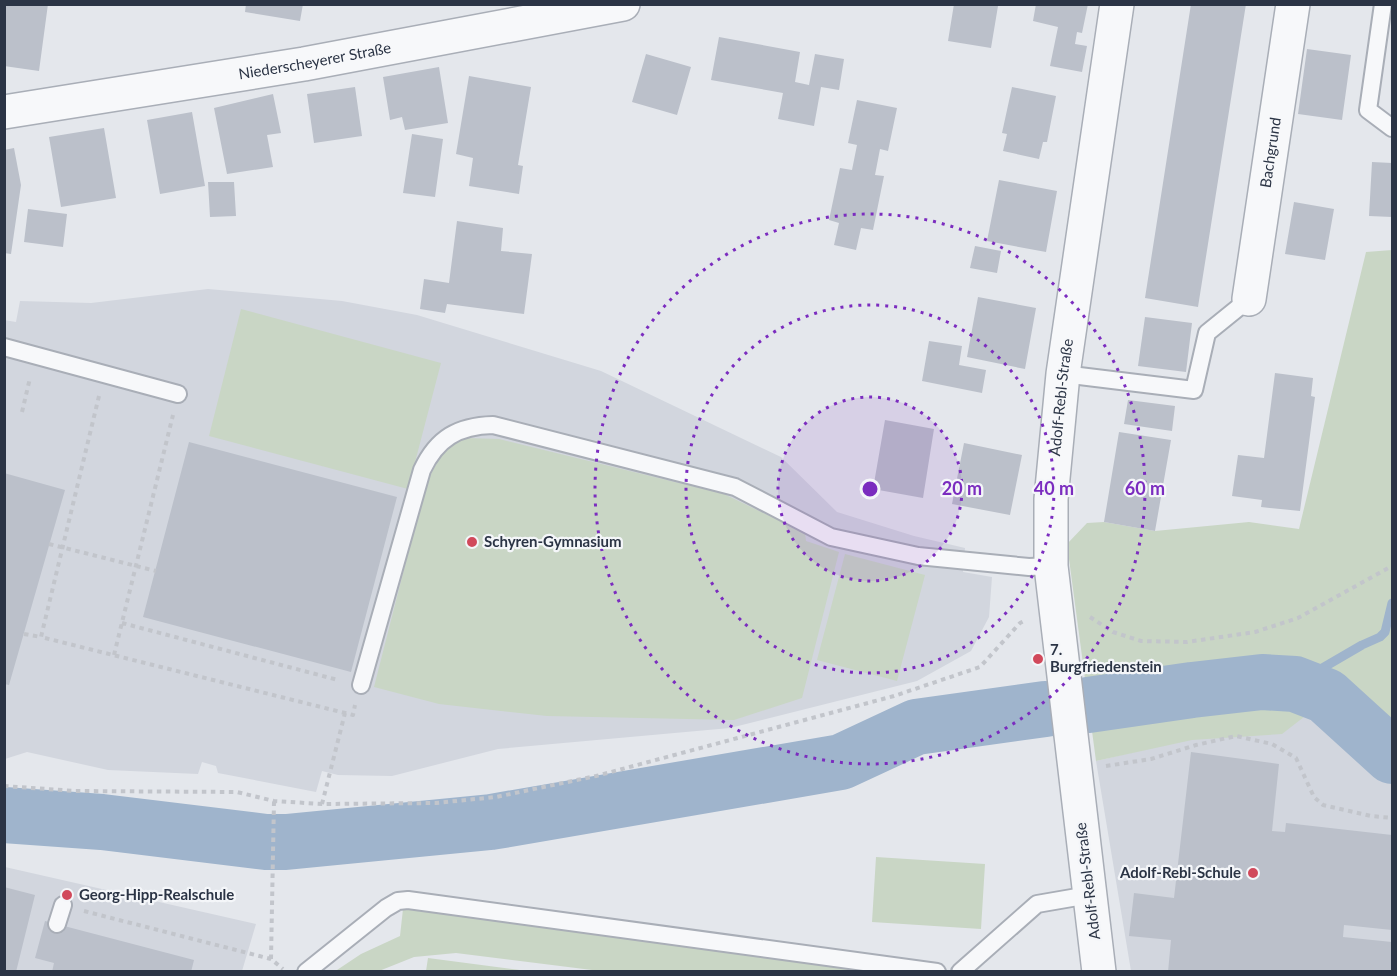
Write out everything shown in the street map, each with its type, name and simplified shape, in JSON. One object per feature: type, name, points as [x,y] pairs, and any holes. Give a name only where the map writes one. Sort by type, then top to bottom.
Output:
[{"type":"street","name":"Niederscheyerer Straße","points":[[4,112],[304,64],[578,9],[623,4]]},
{"type":"street","name":"Adolf-Rebl-Straße","points":[[1099,972],[1051,566],[1051,499],[1063,374],[1117,4]]},
{"type":"street","name":"Bachgrund","points":[[1249,299],[1293,4]]},
{"type":"lane","points":[[1383,4],[1368,110],[1392,128]]},
{"type":"lane","points":[[1063,374],[1194,390],[1207,333],[1249,299]]},
{"type":"lane","points":[[4,347],[178,394]]},
{"type":"lane","points":[[361,686],[422,470],[428,457],[449,435],[481,426],[493,425],[735,487],[831,537],[918,556],[1029,567],[1051,566]]},
{"type":"lane","points":[[960,972],[1037,903],[1089,895]]},
{"type":"lane","points":[[306,972],[386,908],[398,901],[408,900],[937,972]]},
{"type":"lane","points":[[57,924],[63,905]]},
{"type":"path","points":[[22,412],[36,355]]},
{"type":"path","points":[[40,637],[104,375]]},
{"type":"path","points":[[114,655],[178,394]]},
{"type":"path","points":[[49,544],[156,571]]},
{"type":"path","points":[[1087,615],[1113,632],[1140,641],[1186,642],[1255,632],[1298,618],[1392,566]]},
{"type":"path","points":[[4,786],[75,790],[237,792],[274,801],[322,804],[436,803],[496,797],[597,776],[894,696],[980,667],[1020,623],[1030,618]]},
{"type":"path","points":[[122,623],[361,686]]},
{"type":"path","points":[[24,634],[352,715]]},
{"type":"path","points":[[322,804],[345,713]]},
{"type":"path","points":[[1074,762],[1151,759],[1236,736],[1272,744],[1296,758],[1314,797],[1323,805],[1371,816],[1392,818]]},
{"type":"path","points":[[271,959],[274,801]]},
{"type":"path","points":[[63,905],[271,959],[286,972]]},
{"type":"shaded area","name":"Schyren-Gymnasium","points":[[208,289],[342,301],[417,315],[601,371],[781,457],[837,512],[914,536],[965,548],[963,572],[992,577],[989,617],[971,651],[917,681],[730,728],[498,749],[392,776],[338,775],[322,771],[316,792],[218,773],[216,766],[202,762],[198,774],[108,770],[27,752],[5,759],[4,320],[16,322],[20,301],[91,303]]},
{"type":"shaded area","name":"Adolf-Rebl-Schule","points":[[1313,710],[1392,774],[1392,971],[1131,971],[1096,761]]},
{"type":"shaded area","name":"Georg-Hipp-Realschule","points":[[5,867],[256,924],[242,971],[5,972]]},
{"type":"green space","points":[[1392,250],[1392,774],[1313,710],[1282,734],[1192,740],[1096,761],[1067,544],[1087,523],[1104,522],[1155,531],[1249,522],[1299,529],[1366,252]]},
{"type":"green space","points":[[241,309],[441,363],[408,489],[209,436]]},
{"type":"green space","points":[[465,438],[499,439],[724,494],[805,533],[806,541],[839,552],[802,698],[734,720],[547,716],[439,704],[374,687],[425,487],[445,452],[450,446]]},
{"type":"green space","points":[[845,554],[925,575],[897,681],[817,660]]},
{"type":"green space","points":[[876,857],[985,864],[981,929],[872,922]]},
{"type":"green space","points":[[403,909],[890,971],[608,972],[456,953],[414,957],[379,971],[334,972],[361,954],[400,936]]},
{"type":"green space","points":[[428,958],[528,971],[426,971]]},
{"type":"building","points":[[4,4],[48,4],[39,71],[4,66]]},
{"type":"building","points":[[246,4],[303,4],[300,21],[245,12]]},
{"type":"building","points":[[954,4],[998,6],[991,48],[948,41]]},
{"type":"building","points":[[1036,4],[1088,4],[1082,33],[1077,32],[1075,44],[1087,46],[1082,72],[1050,66],[1058,27],[1033,21]]},
{"type":"building","points":[[1191,4],[1246,4],[1198,307],[1145,298]]},
{"type":"building","points":[[719,37],[800,52],[795,82],[809,85],[815,54],[844,59],[839,90],[821,87],[814,126],[778,119],[783,93],[711,80]]},
{"type":"building","points":[[1307,49],[1351,55],[1342,120],[1298,114]]},
{"type":"building","points":[[646,54],[691,67],[677,115],[632,102]]},
{"type":"building","points":[[439,67],[448,123],[405,130],[402,117],[390,120],[383,77]]},
{"type":"building","points":[[469,76],[531,87],[518,165],[523,166],[519,194],[469,186],[473,158],[456,154]]},
{"type":"building","points":[[355,87],[362,136],[314,143],[307,94]]},
{"type":"building","points":[[1012,87],[1056,96],[1047,142],[1043,142],[1039,159],[1003,151],[1007,134],[1002,133]]},
{"type":"building","points":[[273,94],[281,133],[267,135],[273,167],[227,174],[214,108]]},
{"type":"building","points":[[857,100],[897,108],[888,151],[880,149],[875,175],[884,176],[873,230],[861,228],[856,250],[834,245],[839,223],[829,220],[840,168],[852,170],[857,145],[848,143]]},
{"type":"building","points":[[192,112],[205,186],[160,194],[147,120]]},
{"type":"building","points":[[104,128],[116,198],[61,207],[49,137]]},
{"type":"building","points":[[412,134],[443,139],[435,197],[403,193]]},
{"type":"building","points":[[14,148],[21,185],[11,254],[4,253],[4,150]]},
{"type":"building","points":[[1372,162],[1392,163],[1392,217],[1369,216]]},
{"type":"building","points":[[999,180],[1057,191],[1046,252],[987,241]]},
{"type":"building","points":[[208,182],[234,182],[236,216],[210,217]]},
{"type":"building","points":[[1294,202],[1334,209],[1325,260],[1285,254]]},
{"type":"building","points":[[28,209],[67,214],[63,247],[24,242]]},
{"type":"building","points":[[457,221],[503,228],[501,251],[532,254],[524,314],[447,304],[445,313],[420,309],[424,279],[449,283]]},
{"type":"building","points":[[975,246],[1001,251],[997,273],[970,268]]},
{"type":"building","points":[[978,297],[1036,308],[1025,369],[967,357]]},
{"type":"building","points":[[1145,317],[1192,323],[1186,372],[1138,366]]},
{"type":"building","points":[[929,341],[962,346],[959,365],[986,370],[982,393],[922,381]]},
{"type":"building","points":[[1275,373],[1313,378],[1311,396],[1315,397],[1300,511],[1261,507],[1262,500],[1232,496],[1238,455],[1264,458]]},
{"type":"building","points":[[1128,400],[1175,406],[1172,431],[1124,424]]},
{"type":"building","points":[[885,420],[934,429],[923,498],[873,489]]},
{"type":"building","points":[[1119,432],[1171,440],[1155,531],[1104,522]]},
{"type":"building","points":[[189,442],[397,497],[351,672],[143,617]]},
{"type":"building","points":[[964,443],[1022,455],[1010,515],[952,504]]},
{"type":"building","points":[[4,473],[65,490],[9,685],[4,684]]},
{"type":"building","points":[[1191,752],[1279,764],[1272,831],[1285,832],[1286,823],[1392,835],[1392,930],[1344,925],[1343,937],[1392,942],[1392,972],[1168,972],[1171,940],[1129,936],[1134,893],[1174,898]]},
{"type":"building","points":[[4,887],[35,895],[16,972],[4,972]]},
{"type":"building","points":[[45,921],[194,960],[191,972],[52,972],[54,963],[35,958]]},
{"type":"waterway","points":[[1295,684],[1380,637],[1385,632],[1392,603]]},
{"type":"waterway","points":[[1088,705],[1262,682],[1295,684],[1326,696],[1392,756]]},
{"type":"waterway","points":[[4,815],[102,822],[266,842],[491,822],[841,762],[916,727],[1045,709]]},
{"type":"place","name":"Schyren-Gymnasium","points":[[472,542]]},
{"type":"place","name":"7. Burgfriedenstein","points":[[1038,659]]},
{"type":"place","name":"Adolf-Rebl-Schule","points":[[1253,873]]},
{"type":"place","name":"Georg-Hipp-Realschule","points":[[67,895]]}]
